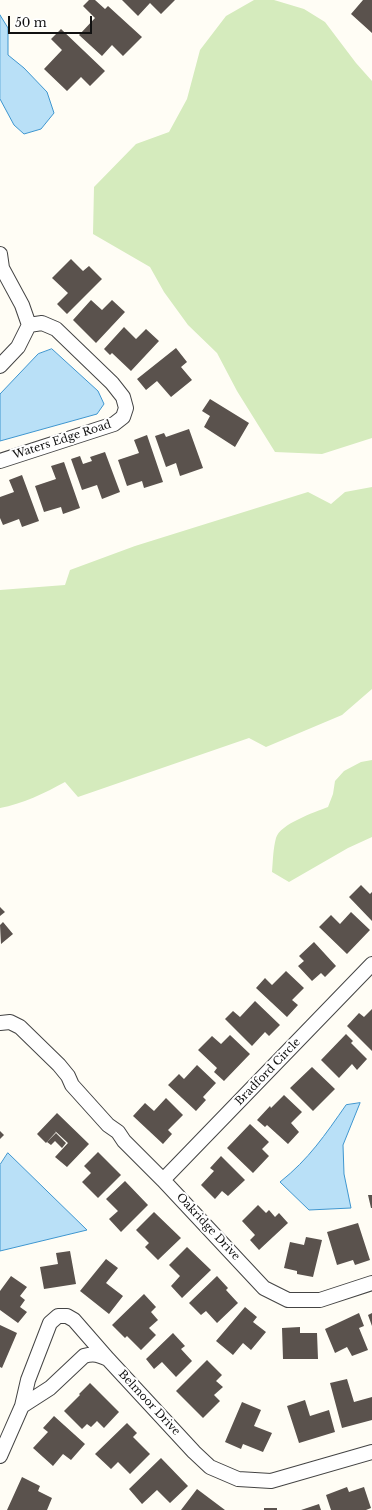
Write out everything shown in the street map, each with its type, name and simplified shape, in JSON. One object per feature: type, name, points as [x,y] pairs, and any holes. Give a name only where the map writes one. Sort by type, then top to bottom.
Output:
[{"type":"street","points":[[0,254],[2,268],[22,305],[29,325],[18,347],[0,366]]},
{"type":"street","name":"Waters Edge Road","points":[[0,461],[114,424],[122,417],[126,408],[123,397],[112,383],[56,329],[42,323],[29,325]]},
{"type":"street","name":"Bradford Circle","points":[[163,1180],[372,964]]},
{"type":"street","name":"Oakridge Drive","points":[[0,1023],[10,1022],[20,1027],[59,1065],[68,1076],[72,1085],[108,1125],[118,1132],[124,1141],[163,1180],[264,1288],[288,1300],[320,1300],[372,1283]]},
{"type":"street","name":"Belmoor Drive","points":[[0,1456],[22,1406],[28,1380],[50,1323],[58,1316],[67,1316],[74,1320],[194,1452],[210,1467],[238,1479],[271,1481],[372,1452]]},
{"type":"street","points":[[22,1406],[50,1388],[84,1356],[92,1354],[108,1359]]},
{"type":"green space","points":[[254,0],[274,0],[304,9],[325,22],[356,63],[372,81],[372,438],[322,454],[275,452],[237,391],[217,353],[188,325],[164,292],[150,267],[93,234],[94,187],[136,144],[169,132],[187,99],[200,50],[226,16]]},
{"type":"green space","points":[[372,487],[372,689],[342,715],[266,747],[249,738],[78,797],[65,782],[33,798],[0,808],[0,590],[65,585],[70,570],[135,546],[308,492],[331,504],[345,492]]},
{"type":"green space","points":[[372,760],[372,837],[348,848],[289,882],[272,872],[274,846],[279,833],[291,823],[328,807],[333,794],[335,781],[344,771],[361,762]]},
{"type":"water","points":[[0,15],[8,28],[8,55],[24,68],[47,92],[54,113],[41,129],[24,134],[14,125],[0,99]]},
{"type":"water","points":[[52,349],[98,391],[104,404],[97,414],[0,441],[0,394],[38,354]]},
{"type":"water","points":[[360,1103],[343,1145],[344,1174],[351,1208],[309,1210],[280,1182],[308,1155],[324,1136],[346,1105]]},
{"type":"water","points":[[8,1153],[87,1230],[0,1251],[0,1165]]},
{"type":"building","points":[[89,0],[95,0],[105,9],[108,6],[142,37],[123,56],[112,45],[102,56],[79,35],[95,18],[83,6]]},
{"type":"building","points":[[122,0],[175,0],[161,14],[150,3],[138,16]]},
{"type":"building","points":[[363,0],[372,0],[372,33],[351,14]]},
{"type":"building","points":[[61,29],[105,71],[90,86],[81,77],[67,91],[44,69],[62,50],[51,39]]},
{"type":"building","points":[[71,259],[83,271],[89,266],[102,279],[67,314],[57,304],[68,293],[52,278]]},
{"type":"building","points":[[91,300],[102,310],[112,300],[125,312],[96,343],[73,320]]},
{"type":"building","points":[[124,327],[136,339],[146,329],[159,341],[131,371],[112,353],[110,355],[104,349]]},
{"type":"building","points":[[176,348],[187,362],[181,367],[192,380],[171,397],[157,381],[146,390],[137,379]]},
{"type":"building","points":[[210,399],[249,423],[235,447],[204,427],[210,416],[202,411]]},
{"type":"building","points":[[189,429],[203,468],[180,476],[176,463],[166,467],[155,436],[164,433],[166,437]]},
{"type":"building","points":[[147,435],[163,482],[144,488],[142,481],[127,486],[118,460],[139,453],[134,440]]},
{"type":"building","points":[[105,452],[120,492],[102,499],[97,485],[82,490],[71,459],[80,456],[83,464],[92,461],[90,457]]},
{"type":"building","points":[[64,462],[80,508],[63,514],[61,507],[44,512],[35,486],[56,479],[51,466]]},
{"type":"building","points":[[22,475],[39,521],[22,527],[19,519],[3,525],[0,518],[0,497],[14,492],[9,480]]},
{"type":"building","points":[[361,885],[370,894],[372,892],[372,921],[349,897]]},
{"type":"building","points":[[0,907],[5,912],[0,916]]},
{"type":"building","points":[[351,912],[370,930],[347,954],[319,927],[331,915],[340,924]]},
{"type":"building","points":[[3,922],[13,934],[1,944],[0,925]]},
{"type":"building","points":[[314,942],[336,966],[325,977],[321,973],[312,981],[298,966],[304,961],[299,956]]},
{"type":"building","points":[[286,971],[304,988],[292,1000],[298,1005],[287,1017],[256,988],[265,978],[272,985]]},
{"type":"building","points":[[255,1001],[280,1025],[269,1036],[265,1032],[252,1046],[225,1019],[233,1011],[240,1017]]},
{"type":"building","points":[[372,1009],[372,1051],[347,1026],[359,1013],[364,1017]]},
{"type":"building","points":[[346,1034],[353,1041],[351,1043],[367,1059],[357,1070],[352,1064],[339,1078],[321,1060]]},
{"type":"building","points":[[230,1035],[250,1054],[224,1081],[214,1072],[217,1068],[198,1050],[212,1036],[221,1044]]},
{"type":"building","points":[[197,1065],[216,1083],[203,1097],[206,1100],[196,1111],[168,1085],[179,1074],[184,1079]]},
{"type":"building","points":[[312,1067],[335,1089],[313,1111],[290,1088]]},
{"type":"building","points":[[284,1095],[302,1112],[291,1123],[299,1132],[288,1144],[267,1125],[265,1127],[257,1120],[270,1106],[271,1108]]},
{"type":"building","points":[[166,1098],[183,1115],[168,1130],[172,1134],[163,1144],[133,1116],[145,1103],[154,1111]]},
{"type":"building","points":[[57,1113],[89,1144],[67,1167],[55,1157],[68,1143],[54,1130],[56,1132],[46,1143],[37,1134]]},
{"type":"building","points":[[250,1124],[269,1142],[262,1149],[269,1156],[253,1173],[227,1148]]},
{"type":"building","points":[[0,1131],[4,1135],[0,1139]]},
{"type":"building","points":[[56,1133],[66,1143],[62,1148],[55,1141],[51,1145],[47,1142]]},
{"type":"building","points":[[98,1152],[121,1175],[98,1198],[82,1182],[91,1173],[84,1166]]},
{"type":"building","points":[[221,1156],[245,1180],[228,1196],[222,1191],[215,1199],[201,1185],[214,1171],[210,1168]]},
{"type":"building","points":[[125,1181],[148,1205],[121,1232],[109,1219],[118,1211],[106,1199]]},
{"type":"building","points":[[368,1195],[372,1195],[372,1208],[371,1208]]},
{"type":"building","points":[[258,1205],[266,1213],[269,1210],[275,1217],[279,1213],[288,1223],[259,1250],[250,1240],[255,1235],[242,1221]]},
{"type":"building","points":[[154,1212],[181,1238],[158,1260],[145,1247],[149,1243],[136,1230]]},
{"type":"building","points":[[358,1223],[370,1260],[355,1265],[353,1260],[337,1265],[327,1232]]},
{"type":"building","points":[[306,1237],[322,1240],[313,1277],[297,1274],[297,1271],[284,1268],[290,1242],[304,1245]]},
{"type":"building","points":[[187,1247],[211,1270],[182,1298],[171,1286],[180,1276],[169,1265]]},
{"type":"building","points":[[70,1251],[76,1284],[44,1289],[40,1267],[58,1264],[56,1253]]},
{"type":"building","points":[[106,1259],[118,1268],[106,1283],[123,1296],[109,1314],[80,1291]]},
{"type":"building","points":[[11,1276],[27,1287],[20,1296],[25,1300],[20,1307],[27,1312],[18,1323],[0,1310],[0,1291]]},
{"type":"building","points":[[217,1276],[228,1288],[226,1290],[238,1303],[217,1323],[206,1311],[201,1315],[189,1303]]},
{"type":"building","points":[[144,1294],[156,1307],[151,1312],[158,1320],[149,1328],[156,1335],[141,1350],[127,1336],[125,1338],[112,1325]]},
{"type":"building","points":[[245,1307],[257,1317],[253,1322],[266,1332],[251,1350],[243,1343],[233,1355],[216,1341]]},
{"type":"building","points":[[359,1313],[364,1326],[359,1328],[368,1350],[352,1356],[347,1347],[335,1353],[325,1329]]},
{"type":"building","points":[[372,1313],[372,1326],[368,1315]]},
{"type":"building","points":[[0,1325],[17,1333],[2,1368],[0,1367]]},
{"type":"building","points":[[300,1327],[300,1333],[317,1333],[318,1359],[283,1359],[282,1328]]},
{"type":"building","points":[[173,1333],[185,1346],[181,1349],[192,1361],[176,1377],[162,1362],[154,1369],[146,1359]]},
{"type":"building","points":[[207,1360],[222,1375],[216,1381],[223,1387],[214,1395],[220,1401],[203,1418],[176,1391]]},
{"type":"building","points":[[347,1379],[354,1402],[372,1397],[372,1420],[342,1428],[330,1383]]},
{"type":"building","points":[[90,1383],[119,1412],[104,1428],[97,1421],[91,1427],[87,1424],[82,1429],[64,1411]]},
{"type":"building","points":[[305,1400],[310,1416],[329,1410],[335,1432],[299,1443],[287,1406]]},
{"type":"building","points":[[242,1402],[261,1410],[254,1426],[272,1433],[263,1452],[243,1444],[241,1449],[225,1442]]},
{"type":"building","points":[[54,1416],[85,1444],[71,1460],[63,1454],[53,1466],[33,1448],[48,1432],[43,1428]]},
{"type":"building","points":[[127,1423],[137,1433],[133,1437],[150,1454],[130,1474],[118,1462],[111,1469],[95,1454]]},
{"type":"building","points":[[161,1458],[188,1486],[170,1503],[157,1490],[142,1504],[129,1489]]},
{"type":"building","points":[[22,1477],[40,1486],[38,1491],[52,1498],[47,1510],[7,1510]]},
{"type":"building","points":[[347,1487],[349,1492],[364,1487],[371,1508],[366,1510],[331,1510],[326,1495]]},
{"type":"building","points":[[197,1489],[225,1510],[181,1510]]},
{"type":"building","points":[[319,1504],[321,1510],[301,1510]]},
{"type":"building","points":[[264,1508],[277,1508],[277,1510],[264,1510]]}]
